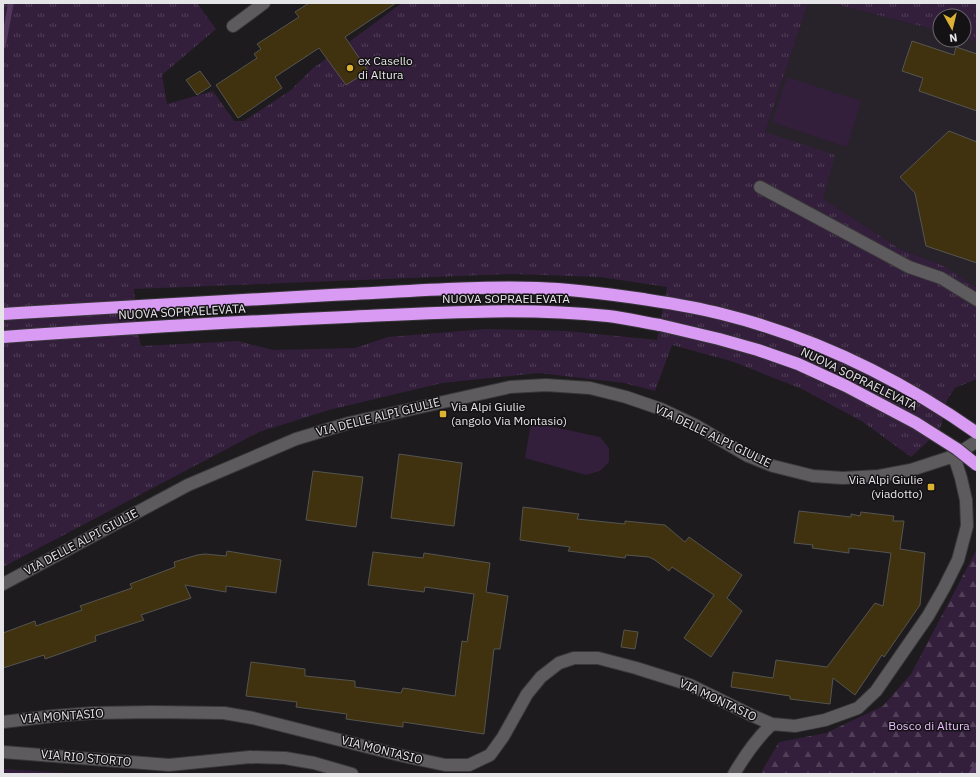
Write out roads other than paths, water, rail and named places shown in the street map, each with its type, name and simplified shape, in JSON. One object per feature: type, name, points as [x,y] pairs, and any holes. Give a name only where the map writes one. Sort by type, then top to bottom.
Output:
[{"type":"highway","name":"NUOVA SOPRAELEVATA","points":[[3,314],[135,305],[499,288],[539,288],[614,294],[721,313],[794,335],[824,347],[914,393],[949,413],[977,433]]},
{"type":"highway","name":"NUOVA SOPRAELEVATA","points":[[3,337],[308,319],[501,311],[596,315],[660,325],[719,339],[758,350],[798,364],[846,386],[916,423],[957,449],[977,464]]},
{"type":"street","points":[[233,26],[264,3]]},
{"type":"street","points":[[760,187],[909,267],[941,278],[977,300]]},
{"type":"street","name":"VIA DELLE ALPI GIULIE","points":[[3,584],[188,485],[296,439],[363,419],[510,387],[546,384],[590,388],[626,397],[661,409],[695,425],[748,456],[773,466],[813,476],[843,478],[879,476],[911,470],[954,456],[977,441]]},
{"type":"street","name":"VIA MONTASIO","points":[[3,722],[93,713],[224,713],[252,718],[438,764],[469,765],[490,755],[503,737],[527,694],[541,677],[559,662],[574,658],[598,658],[690,685],[752,716],[772,724],[796,726],[818,722],[858,708],[876,691],[928,616],[944,588],[958,560],[967,526],[962,478],[954,456]]},
{"type":"street","name":"VIA MONTASIO","points":[[734,774],[748,750],[759,736],[772,724]]},
{"type":"street","name":"VIA RIO STORTO","points":[[3,752],[169,765],[250,757],[285,758],[314,763],[352,774]]},
{"type":"street","points":[[169,765],[182,774]]},
{"type":"waterway","points":[[3,46],[11,3]]},
{"type":"waterway","points":[[971,774],[977,765]]},
{"type":"place","name":"ex Casello di Altura","points":[[350,68]]},
{"type":"place","name":"Via Alpi Giulie (angolo Via Montasio)","points":[[443,414]]},
{"type":"place","name":"Via Alpi Giulie (viadotto)","points":[[931,487]]},
{"type":"park label","name":"Bosco di Altura","points":[[929,726]]}]
